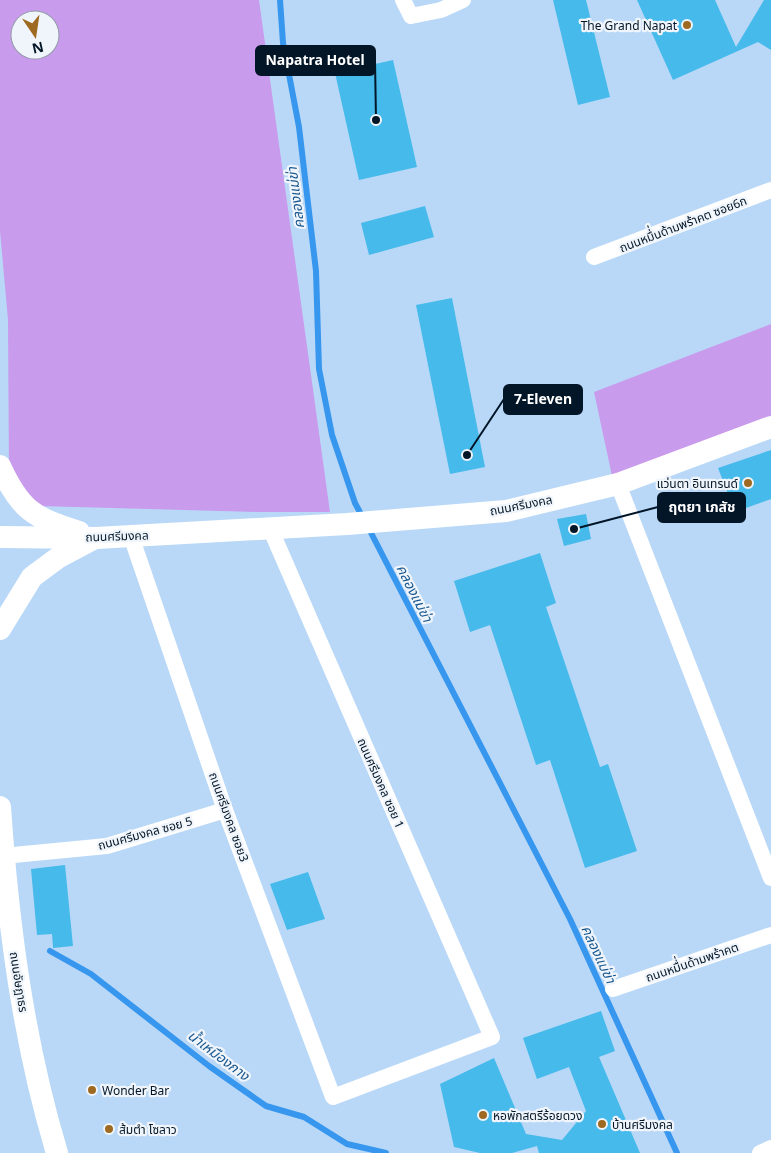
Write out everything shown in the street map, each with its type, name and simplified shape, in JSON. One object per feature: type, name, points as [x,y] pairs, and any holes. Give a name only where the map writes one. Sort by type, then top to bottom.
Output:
[{"type":"street","points":[[403,0],[411,16],[441,10],[463,0]]},
{"type":"street","name":"ถนนหมื่่นด้ามพร้าคต ซอย6ก","points":[[594,257],[771,190]]},
{"type":"street","points":[[771,427],[618,484],[771,878]]},
{"type":"street","points":[[0,466],[9,486],[20,502],[35,515],[96,538]]},
{"type":"street","name":"ถนนศรีมงคล","points":[[0,537],[96,538],[386,521],[506,510],[618,484]]},
{"type":"street","name":"ถนนศรีมงคล ซอย 1","points":[[270,528],[492,1037],[333,1097]]},
{"type":"street","name":"ถนนศรีมงคล ซอย3","points":[[131,536],[226,810],[333,1097]]},
{"type":"street","points":[[0,629],[32,577],[59,557],[96,538]]},
{"type":"street","name":"ถนนอัษฎาธร","points":[[0,807],[20,994],[35,1067],[57,1153]]},
{"type":"street","name":"ถนนศรีมงคล ซอย 5","points":[[4,856],[107,846],[226,810]]},
{"type":"street","name":"ถนนหมื่่นด้ามพร้าคต","points":[[613,988],[771,935]]},
{"type":"street","points":[[760,1153],[771,1148]]},
{"type":"shaded area","points":[[0,0],[259,0],[330,512],[38,506],[9,477],[8,320],[0,231]]},
{"type":"shaded area","points":[[771,324],[771,419],[612,476],[594,392]]},
{"type":"building","points":[[553,0],[586,0],[610,97],[578,105]]},
{"type":"building","name":"The Grand Napat","points":[[637,0],[715,0],[736,47],[764,0],[771,0],[771,50],[758,42],[673,80]]},
{"type":"building","points":[[393,60],[417,167],[359,180],[335,73]]},
{"type":"building","points":[[425,206],[434,237],[369,255],[361,223]]},
{"type":"building","points":[[452,298],[485,467],[450,474],[416,305]]},
{"type":"building","name":"แว่นตา อินเทรนด์","points":[[771,450],[771,499],[735,512],[718,468]]},
{"type":"building","points":[[586,514],[591,539],[564,546],[557,519]]},
{"type":"building","points":[[540,553],[556,603],[546,607],[600,767],[608,764],[637,851],[585,868],[550,760],[536,765],[490,625],[470,632],[454,581]]},
{"type":"building","points":[[65,865],[73,946],[53,948],[52,934],[37,935],[31,869]]},
{"type":"building","points":[[308,872],[325,919],[287,930],[270,884]]},
{"type":"building","points":[[601,1011],[615,1051],[599,1057],[640,1153],[539,1153],[537,1146],[512,1153],[480,1153],[454,1147],[440,1084],[494,1058],[526,1134],[562,1140],[586,1111],[569,1067],[537,1079],[523,1038]]},
{"type":"waterway","name":"คลองแม่ข่า","points":[[280,0],[283,43],[299,127],[316,271],[319,369],[332,435],[355,503],[363,518]]},
{"type":"waterway","name":"คลองแม่ข่า","points":[[368,527],[570,919],[677,1153]]},
{"type":"waterway","name":"น้ำเหมืองกาง","points":[[50,951],[91,974],[209,1066],[266,1106],[304,1117],[347,1144],[386,1153]]},
{"type":"place","name":"The Grand Napat","points":[[687,25]]},
{"type":"place","name":"Napatra Hotel","points":[[376,120]]},
{"type":"place","name":"7-Eleven","points":[[467,455]]},
{"type":"place","name":"แว่นตา อินเทรนด์","points":[[748,483]]},
{"type":"place","name":"ฤตยา เภสัช","points":[[574,529]]},
{"type":"place","name":"Wonder Bar","points":[[92,1090]]},
{"type":"place","name":"หอพักสตรีร้อยดวง","points":[[483,1115]]},
{"type":"place","name":"บ้านศรีมงคล","points":[[602,1124]]},
{"type":"place","name":"ส้มตำ โซลาว","points":[[109,1129]]}]
